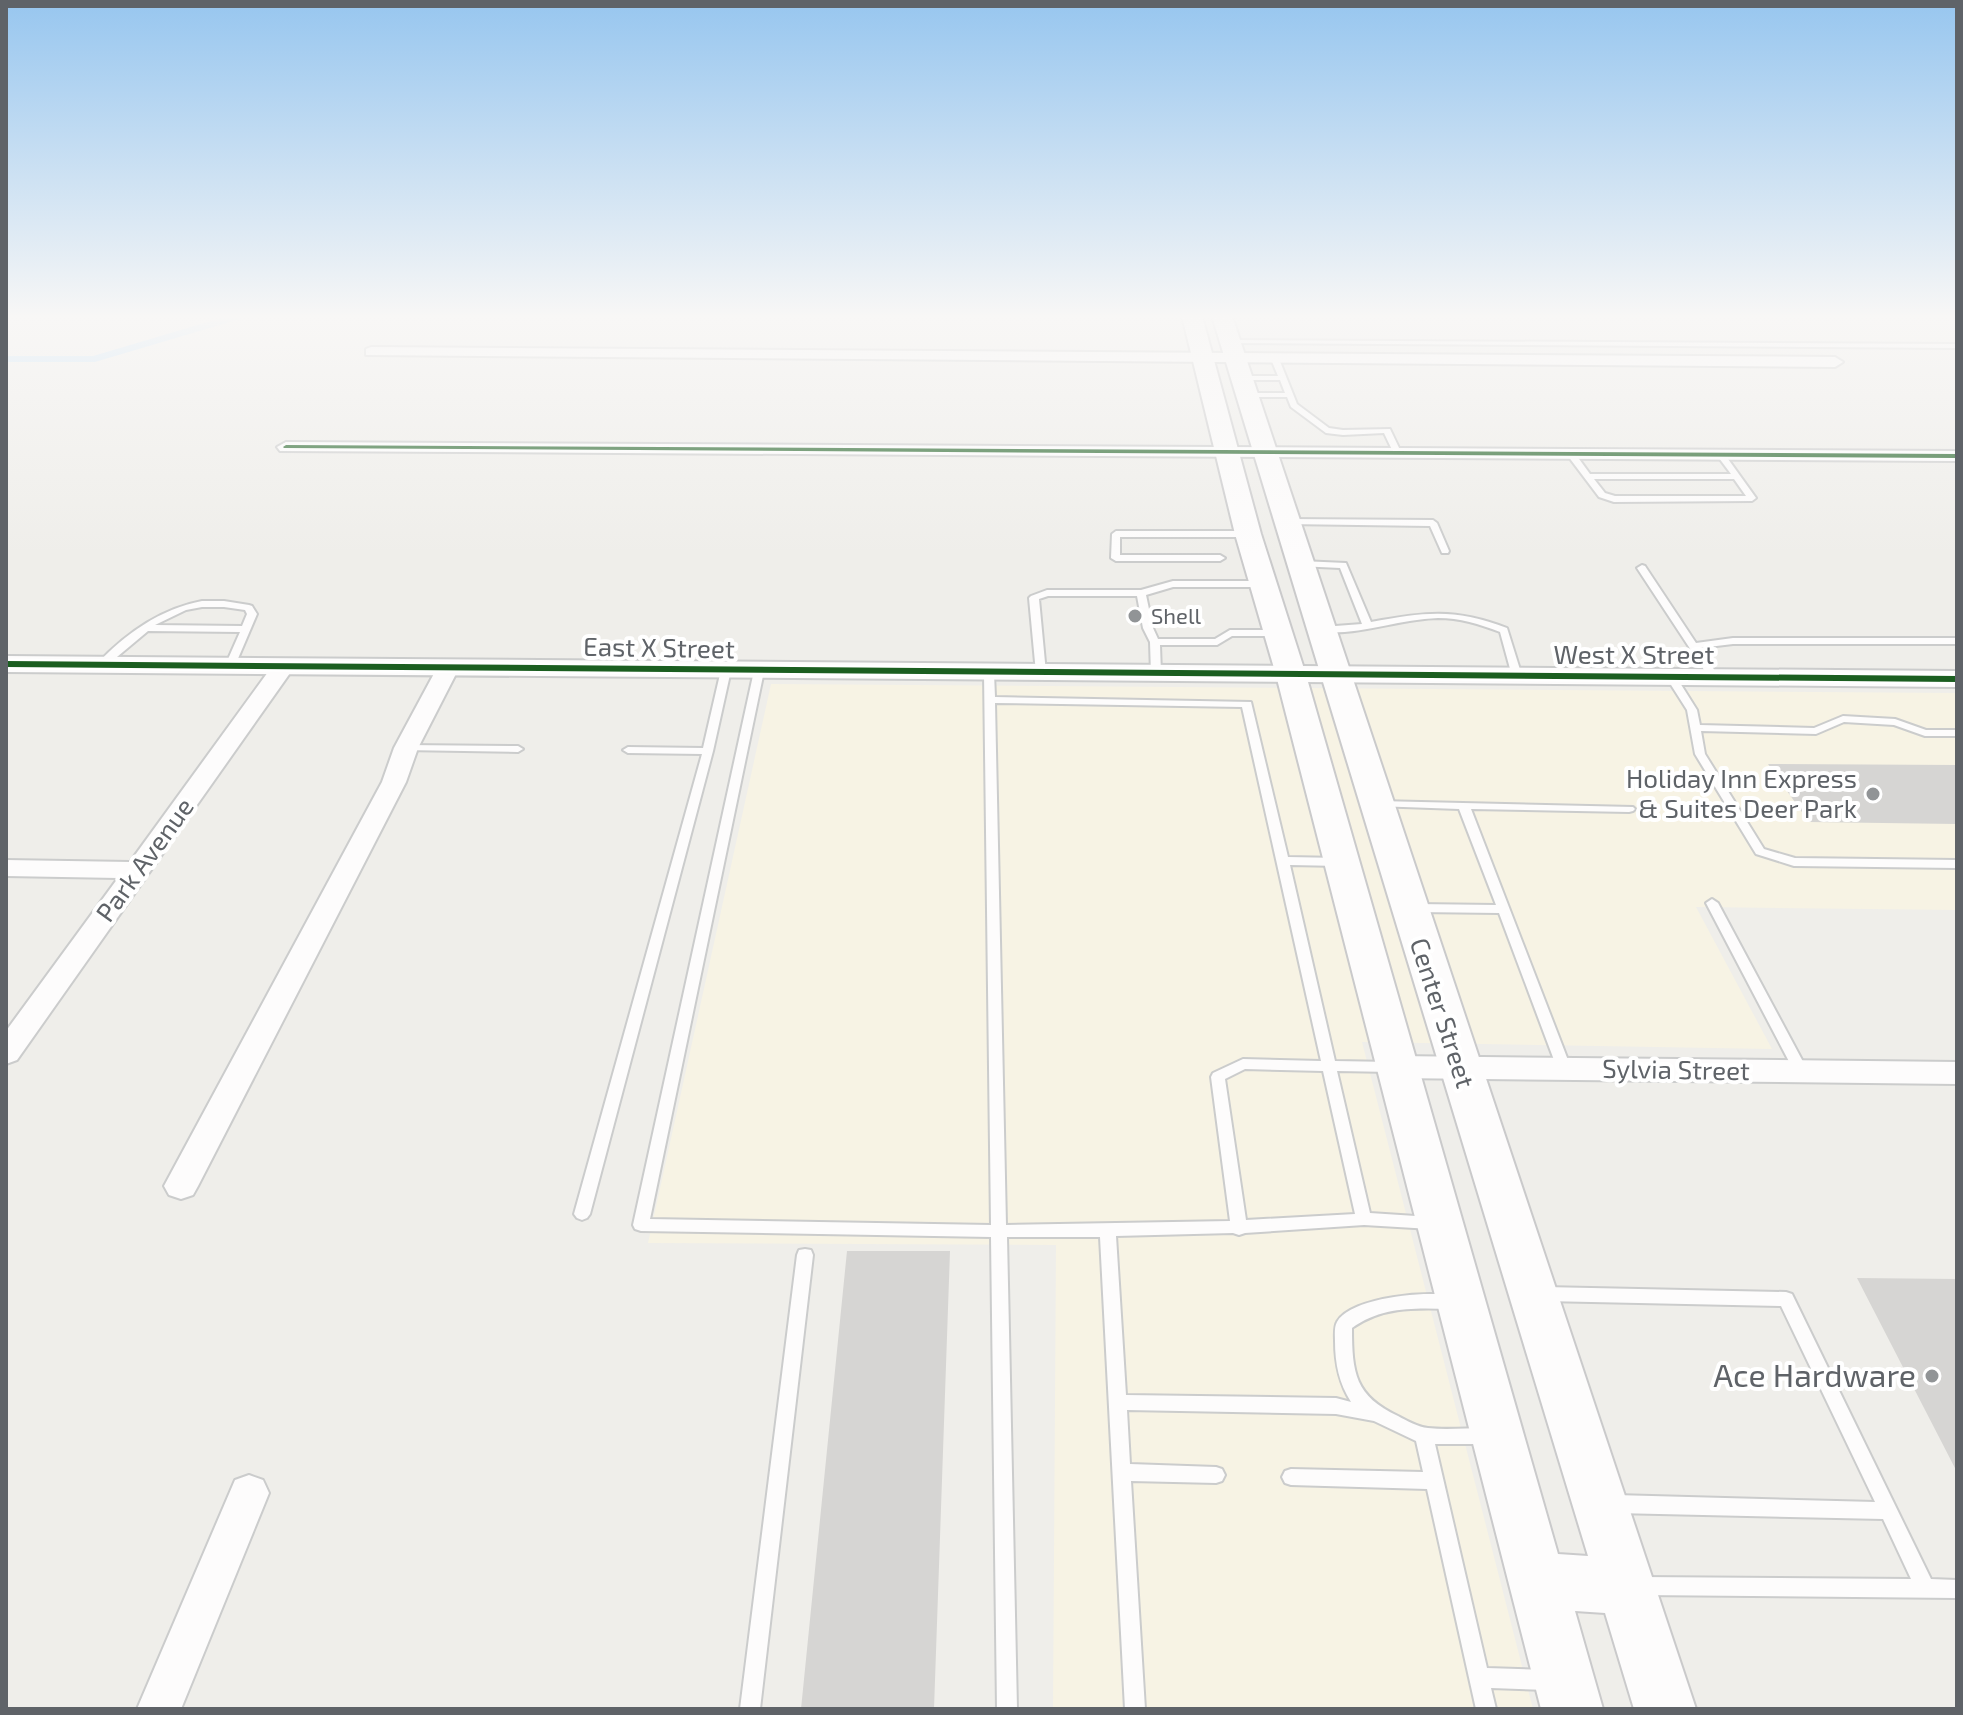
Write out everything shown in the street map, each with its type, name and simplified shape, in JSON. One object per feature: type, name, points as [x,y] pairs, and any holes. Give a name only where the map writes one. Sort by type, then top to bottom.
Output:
[{"type":"main road","name":"Center Street","points":[[1236,396],[1248,451],[1248,534],[1263,584],[1376,804],[1665,1709]]},
{"type":"main road","name":"Center Street","points":[[1236,396],[1248,451],[1288,522],[1322,630],[1304,665],[1340,862],[1568,1695]]},
{"type":"main road","points":[[1536,1581],[1626,1586]]},
{"type":"street","points":[[286,447],[1957,456]]},
{"type":"street","name":"East X Street","points":[[6,664],[1156,674],[1304,665]]},
{"type":"street","name":"West X Street","points":[[1304,665],[1517,676],[1957,679]]},
{"type":"street","name":"Park Avenue","points":[[6,1053],[284,666]]},
{"type":"street","points":[[181,1186],[394,782],[406,748],[448,668]]},
{"type":"street","points":[[6,868],[138,870]]},
{"type":"street","name":"Sylvia Street","points":[[1395,1067],[1957,1073]]},
{"type":"street","points":[[159,1709],[249,1493]]},
{"type":"lane","points":[[1290,396],[1294,405],[1312,415],[1319,425],[1329,431],[1387,431],[1397,452]]},
{"type":"lane","points":[[1571,454],[1602,495],[1614,499],[1752,498],[1754,496],[1720,454]]},
{"type":"lane","points":[[1587,476],[1738,477]]},
{"type":"lane","points":[[1288,522],[1433,523],[1445,551]]},
{"type":"lane","points":[[1220,558],[1116,558],[1116,534],[1248,534]]},
{"type":"lane","points":[[1301,564],[1343,565],[1368,626]]},
{"type":"lane","points":[[1642,568],[1714,677]]},
{"type":"lane","points":[[1041,673],[1034,598],[1047,593],[1141,593],[1173,584],[1263,584]]},
{"type":"lane","points":[[1141,593],[1148,628],[1155,642],[1156,674]]},
{"type":"lane","points":[[101,665],[162,614],[191,604],[228,603],[249,608],[252,614],[230,666]]},
{"type":"lane","points":[[1322,630],[1453,614],[1473,617],[1504,630],[1517,676]]},
{"type":"lane","points":[[144,628],[246,629]]},
{"type":"lane","points":[[1155,642],[1217,642],[1230,633],[1304,665]]},
{"type":"lane","points":[[1694,646],[1733,641],[1957,641]]},
{"type":"lane","points":[[582,1214],[708,751],[726,670]]},
{"type":"lane","points":[[759,671],[641,1225],[998,1231],[1239,1229],[1364,1219],[1438,1224]]},
{"type":"lane","points":[[989,673],[1007,1709]]},
{"type":"lane","points":[[1671,677],[1692,710],[1700,754],[1760,851],[1794,862],[1957,864]]},
{"type":"lane","points":[[990,700],[1247,704],[1364,1219]]},
{"type":"lane","points":[[1695,728],[1816,731],[1843,719],[1895,722],[1925,733],[1957,733]]},
{"type":"lane","points":[[406,748],[518,749]]},
{"type":"lane","points":[[628,750],[708,751]]},
{"type":"lane","points":[[1376,804],[1629,809]]},
{"type":"lane","points":[[1464,806],[1564,1068]]},
{"type":"lane","points":[[1283,861],[1340,862]]},
{"type":"lane","points":[[1712,903],[1801,1071]]},
{"type":"lane","points":[[1409,908],[1504,909]]},
{"type":"lane","points":[[1239,1229],[1218,1077],[1243,1064],[1395,1067]]},
{"type":"lane","points":[[1108,1230],[1135,1709]]},
{"type":"lane","points":[[750,1709],[805,1255]]},
{"type":"lane","points":[[1533,1294],[1786,1299],[1926,1589]]},
{"type":"lane","points":[[1372,1414],[1351,1387],[1342,1364],[1344,1325],[1362,1310],[1387,1302],[1460,1302]]},
{"type":"lane","points":[[1117,1402],[1336,1406],[1372,1414],[1424,1436],[1497,1436]]},
{"type":"lane","points":[[1424,1436],[1486,1709]]},
{"type":"lane","points":[[1121,1472],[1216,1475]]},
{"type":"lane","points":[[1291,1477],[1434,1481]]},
{"type":"lane","points":[[1600,1504],[1889,1511]]},
{"type":"lane","points":[[1626,1586],[1957,1589]]},
{"type":"lane","points":[[1479,1678],[1568,1695]]},
{"type":"shaded area","points":[[771,684],[1957,693],[1957,910],[1696,907],[1772,1049],[1362,1042],[1533,1709],[1053,1709],[1056,1245],[648,1243]]},
{"type":"building","name":"Holiday Inn Express & Suites Deer Park","points":[[1768,764],[1957,765],[1957,824],[1809,822]]},
{"type":"building","points":[[847,1251],[950,1251],[934,1709],[801,1709]]},
{"type":"building","name":"Ace Hardware","points":[[1857,1278],[1957,1279],[1957,1472]]},
{"type":"cycle path","points":[[286,447],[1957,456]]},
{"type":"cycle path","points":[[6,664],[1957,679]]},
{"type":"place","name":"Shell","points":[[1135,616]]},
{"type":"place","name":"Holiday Inn Express & Suites Deer Park","points":[[1873,794]]},
{"type":"place","name":"Ace Hardware","points":[[1932,1376]]}]
